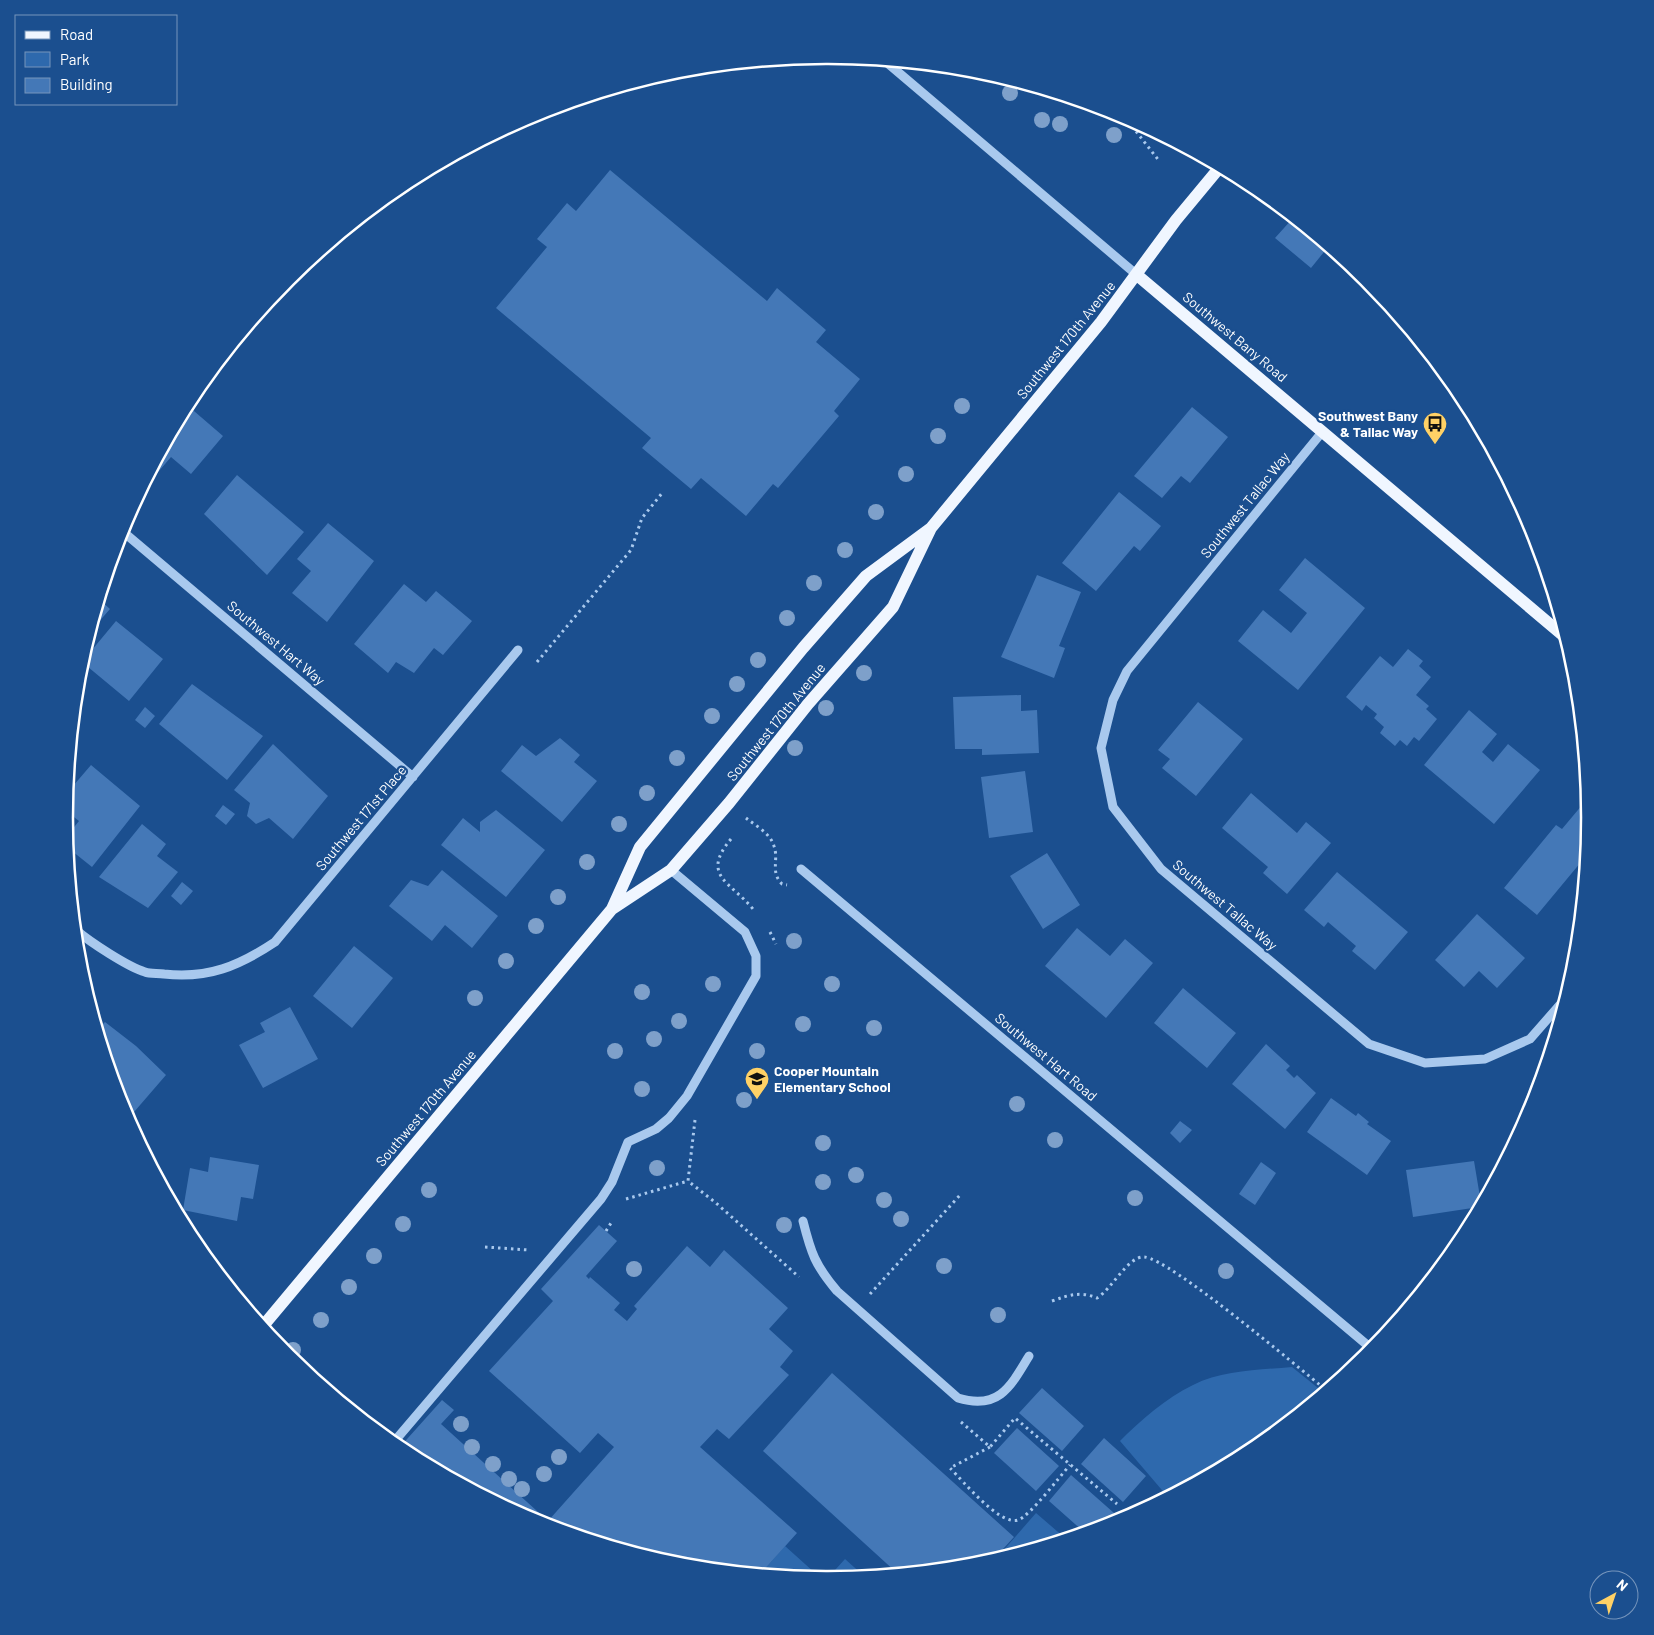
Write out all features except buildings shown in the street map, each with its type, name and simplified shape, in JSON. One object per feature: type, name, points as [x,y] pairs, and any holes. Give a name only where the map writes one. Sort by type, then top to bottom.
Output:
[{"type":"main road","name":"Southwest 170th Avenue","points":[[612,909],[671,870],[729,803],[808,704],[893,607],[931,528],[1101,322],[1176,220],[1216,172]]},
{"type":"main road","name":"Southwest Bany Road","points":[[1137,275],[1557,630]]},
{"type":"main road","name":"Southwest 170th Avenue","points":[[267,1321],[612,909],[640,847],[803,648],[866,576],[931,528]]},
{"type":"street","name":"Southwest Bany Road","points":[[892,67],[1137,275]]},
{"type":"street","name":"Southwest Tallac Way","points":[[1323,431],[1127,671],[1113,700],[1101,748],[1113,806],[1161,869],[1369,1044],[1425,1062],[1485,1059],[1530,1039],[1556,1010]]},
{"type":"street","name":"Southwest Hart Way","points":[[128,536],[413,777]]},
{"type":"street","name":"Southwest 171st Place","points":[[83,937],[89,942],[144,972],[176,975],[203,975],[242,962],[275,942],[518,650]]},
{"type":"street","name":"Southwest Hart Road","points":[[801,869],[1366,1344]]},
{"type":"street","points":[[398,1437],[601,1199],[612,1182],[628,1142],[656,1129],[669,1118],[687,1096],[756,976],[756,956],[745,932],[671,870]]},
{"type":"street","points":[[803,1221],[811,1252],[820,1270],[837,1290],[958,1398],[972,1402],[984,1402],[999,1396],[1019,1374],[1029,1356]]},
{"type":"path","points":[[1135,130],[1160,162]]},
{"type":"path","points":[[536,663],[631,550],[642,518],[663,492]]},
{"type":"path","points":[[729,803],[767,834],[775,847],[775,876],[782,884],[790,883],[801,869]]},
{"type":"path","points":[[624,1200],[688,1181]]},
{"type":"path","points":[[857,1308],[960,1194]]},
{"type":"path","points":[[606,1231],[615,1216]]},
{"type":"path","points":[[485,1247],[530,1250],[546,1264]]},
{"type":"path","points":[[1052,1300],[1074,1293],[1086,1294],[1097,1298],[1104,1294],[1133,1260],[1144,1257],[1160,1261],[1321,1386]]},
{"type":"path","points":[[990,1447],[950,1468],[996,1513],[1007,1521],[1018,1520],[1031,1510],[1070,1465]]},
{"type":"green space","points":[[1292,1367],[1319,1388],[1246,1444],[1164,1492],[1120,1441],[1154,1410],[1173,1396],[1193,1385],[1217,1376]]},
{"type":"green space","points":[[1036,1513],[1060,1534],[1022,1546],[1004,1550]]},
{"type":"green space","points":[[785,1546],[812,1571],[778,1570],[765,1569]]},
{"type":"green space","points":[[845,1559],[858,1570],[834,1571]]},
{"type":"place","name":"Southwest Bany & Tallac Way","points":[[1435,445]]},
{"type":"place","name":"Cooper Mountain Elementary School","points":[[757,1100]]}]
